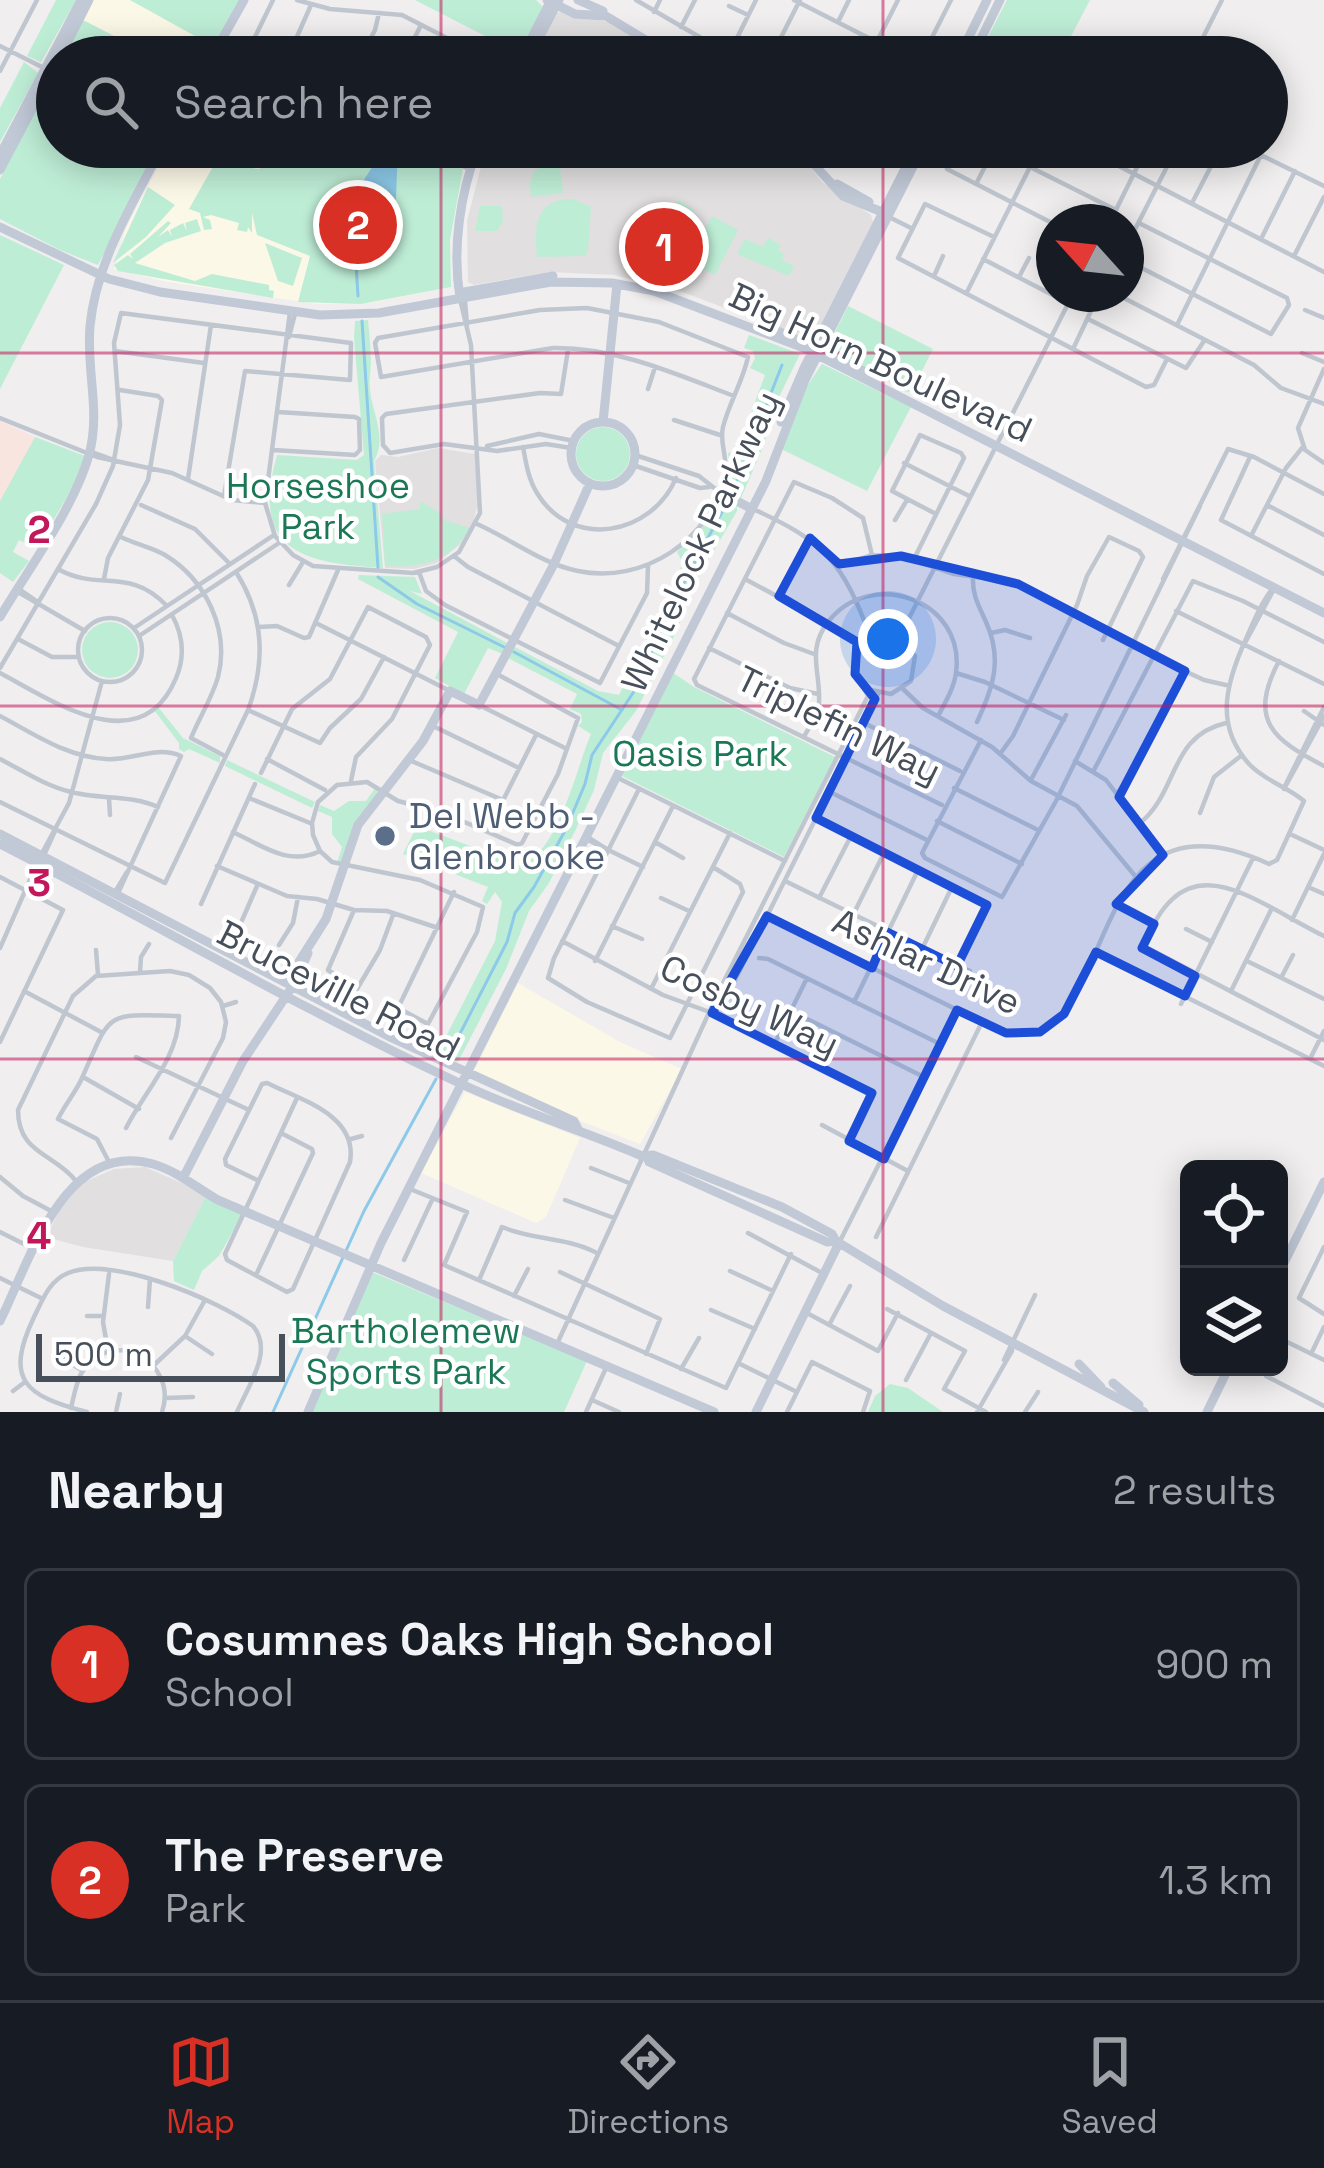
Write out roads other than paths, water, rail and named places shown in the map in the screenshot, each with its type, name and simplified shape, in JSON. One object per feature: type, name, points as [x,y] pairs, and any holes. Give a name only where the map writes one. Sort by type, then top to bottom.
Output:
[{"type":"main road","points":[[64,36],[85,0]]},
{"type":"main road","points":[[67,36],[85,0]]},
{"type":"main road","points":[[224,36],[244,0]]},
{"type":"main road","points":[[578,0],[646,36]]},
{"type":"main road","points":[[970,36],[988,0]]},
{"type":"main road","points":[[982,36],[1000,0]]},
{"type":"main road","points":[[536,36],[553,1],[575,14],[606,16],[640,36]]},
{"type":"main road","points":[[0,155],[36,94]]},
{"type":"main road","points":[[0,170],[36,102]]},
{"type":"main road","points":[[0,616],[78,483],[89,453],[95,408],[89,330],[118,232],[151,168]]},
{"type":"main road","points":[[462,295],[458,240],[471,168]]},
{"type":"main road","points":[[462,295],[465,220],[476,168]]},
{"type":"main road","points":[[821,168],[885,214]]},
{"type":"main road","name":"Whitelock Parkway","points":[[583,837],[750,507],[817,350],[908,168]]},
{"type":"main road","name":"Whitelock Parkway","points":[[817,350],[910,168]]},
{"type":"main road","name":"Big Horn Boulevard","points":[[0,227],[103,274],[293,309],[364,309],[551,282],[619,285],[678,298],[817,350]]},
{"type":"main road","name":"Big Horn Boulevard","points":[[462,295],[550,276],[611,278],[681,293],[817,350],[1324,611]]},
{"type":"main road","points":[[602,422],[619,285]]},
{"type":"main road","points":[[602,422],[626,433],[634,460],[615,483],[590,483],[574,469],[573,445],[587,427],[602,422]]},
{"type":"main road","points":[[183,1178],[248,1052],[313,942],[358,825],[432,726],[450,691],[479,706],[554,564],[590,483]]},
{"type":"main road","points":[[714,489],[750,507]]},
{"type":"main road","name":"Whitelock Parkway","points":[[305,1412],[366,1262],[750,507]]},
{"type":"main road","name":"Big Horn Boulevard","points":[[1184,539],[1324,611]]},
{"type":"main road","name":"Bruceville Road","points":[[0,834],[79,885],[462,1078],[574,1121],[578,1129],[645,1156],[649,1162],[827,1242],[837,1242],[1012,1344],[1144,1411]]},
{"type":"main road","name":"Bruceville Road","points":[[2,846],[114,893],[288,990]]},
{"type":"main road","name":"Bruceville Road","points":[[79,885],[108,896],[114,893]]},
{"type":"main road","points":[[0,1321],[53,1212],[76,1181],[109,1164],[153,1164],[244,1211],[557,1344],[690,1407],[715,1412]]},
{"type":"main road","points":[[1279,1268],[1324,1178]]},
{"type":"main road","points":[[756,1412],[837,1242]]},
{"type":"main road","points":[[999,1336],[1007,1346],[1005,1358]]},
{"type":"main road","points":[[1079,1364],[1104,1390]]},
{"type":"main road","points":[[1207,1412],[1226,1376]]},
{"type":"main road","points":[[1113,1383],[1144,1411]]},
{"type":"street","points":[[0,71],[37,0]]},
{"type":"street","points":[[255,36],[273,0]]},
{"type":"street","points":[[297,0],[402,15],[443,36]]},
{"type":"street","points":[[636,0],[693,36]]},
{"type":"street","points":[[654,12],[660,0]]},
{"type":"street","points":[[680,29],[695,0]]},
{"type":"street","points":[[740,36],[756,0]]},
{"type":"street","points":[[838,23],[849,0]]},
{"type":"street","points":[[880,36],[898,0]]},
{"type":"street","points":[[933,36],[951,0]]},
{"type":"street","points":[[1204,36],[1222,0]]},
{"type":"street","points":[[781,36],[797,1],[863,36]]},
{"type":"street","points":[[298,36],[311,5]]},
{"type":"street","points":[[729,6],[748,16]]},
{"type":"street","points":[[372,36],[380,12]]},
{"type":"street","points":[[415,36],[421,25]]},
{"type":"street","points":[[0,46],[36,59]]},
{"type":"street","points":[[948,168],[1036,215]]},
{"type":"street","points":[[976,184],[984,168]]},
{"type":"street","points":[[966,292],[1029,168]]},
{"type":"street","points":[[1032,168],[1104,204]]},
{"type":"street","points":[[1122,168],[1324,272]]},
{"type":"street","points":[[1119,204],[1137,168]]},
{"type":"street","points":[[1144,211],[1166,168]]},
{"type":"street","points":[[1192,203],[1210,168]]},
{"type":"street","points":[[1177,325],[1255,168]]},
{"type":"street","points":[[1288,168],[1324,186]]},
{"type":"street","points":[[1261,239],[1295,171]]},
{"type":"street","points":[[1294,256],[1324,197]]},
{"type":"street","points":[[994,237],[929,204],[922,207],[898,257],[1148,387],[1154,385],[1167,359]]},
{"type":"street","points":[[885,214],[911,228]]},
{"type":"street","points":[[1144,226],[1288,299],[1289,305],[1276,332],[1270,334],[1144,269]]},
{"type":"street","points":[[934,276],[943,256]]},
{"type":"street","points":[[1019,277],[1029,258]]},
{"type":"street","points":[[983,259],[1036,286]]},
{"type":"street","points":[[293,309],[265,503],[274,535],[303,562],[338,569],[419,572],[454,556],[477,524],[482,492],[473,364],[462,295]]},
{"type":"street","points":[[477,524],[554,564],[600,574],[647,566],[674,551],[693,533],[726,461],[722,435],[747,355],[659,322],[579,308],[540,310],[378,338],[378,374],[568,348],[656,367],[734,396]]},
{"type":"street","points":[[1144,308],[1254,365],[1277,386],[1324,404]]},
{"type":"street","points":[[1305,310],[1324,318]]},
{"type":"street","points":[[172,615],[182,656],[169,691],[134,718],[92,718],[0,671],[101,494],[115,460],[120,390],[115,351],[122,312],[289,338],[349,342],[350,380],[244,373],[224,496]]},
{"type":"street","points":[[900,636],[1064,312]]},
{"type":"street","points":[[1073,349],[1091,312]]},
{"type":"street","points":[[1088,319],[1190,368],[1204,340]]},
{"type":"street","points":[[188,479],[211,326]]},
{"type":"street","points":[[568,348],[561,394],[386,414],[383,446],[390,453],[444,444],[497,451],[573,445]]},
{"type":"street","points":[[115,351],[206,364]]},
{"type":"street","points":[[1302,353],[1324,365],[1298,424],[1303,447],[1324,463]]},
{"type":"street","points":[[648,389],[656,367]]},
{"type":"street","points":[[104,579],[106,565],[139,504],[152,468],[162,398],[120,390]]},
{"type":"street","points":[[273,450],[334,456],[359,452],[355,417],[278,412]]},
{"type":"street","points":[[0,418],[89,453],[188,479],[224,496],[265,503]]},
{"type":"street","points":[[674,420],[722,435]]},
{"type":"street","points":[[480,448],[538,434],[573,445]]},
{"type":"street","points":[[914,559],[950,486],[963,455],[920,434],[891,488],[936,514]]},
{"type":"street","points":[[523,447],[537,494],[572,524],[612,530],[641,520],[665,498],[676,478]]},
{"type":"street","points":[[1251,536],[1283,472],[1303,447]]},
{"type":"street","points":[[981,740],[922,854],[1004,896],[1059,796],[1228,449],[1324,494]]},
{"type":"street","points":[[1251,456],[1222,520],[1324,574]]},
{"type":"street","points":[[634,460],[699,476],[714,489]]},
{"type":"street","points":[[634,460],[700,488],[714,489]]},
{"type":"street","points":[[904,464],[971,497]]},
{"type":"street","name":"Triplefin Way","points":[[872,555],[863,518],[800,482],[791,485],[694,679],[697,685],[944,806]]},
{"type":"street","points":[[528,498],[537,494]]},
{"type":"street","points":[[895,520],[907,500]]},
{"type":"street","points":[[139,504],[195,529],[230,564]]},
{"type":"street","points":[[1267,506],[1324,535]]},
{"type":"street","points":[[750,507],[810,538],[837,567],[870,636]]},
{"type":"street","points":[[134,628],[274,535]]},
{"type":"street","points":[[121,537],[161,553],[204,593],[218,624],[220,662],[191,738],[225,756]]},
{"type":"street","points":[[779,596],[810,538]]},
{"type":"street","points":[[1000,754],[1029,704],[1105,539],[1112,538],[1143,557],[1105,635]]},
{"type":"street","points":[[140,636],[279,543]]},
{"type":"street","points":[[837,567],[872,555],[914,559],[973,577],[1018,584],[1105,635],[1227,686]]},
{"type":"street","points":[[454,556],[620,646]]},
{"type":"street","points":[[289,585],[303,562]]},
{"type":"street","points":[[419,572],[434,598],[600,683],[647,593],[647,566]]},
{"type":"street","points":[[58,568],[78,580],[138,584],[166,606]]},
{"type":"street","points":[[260,627],[278,626],[307,639],[338,569]]},
{"type":"street","points":[[0,802],[128,870],[165,884],[248,710],[260,673],[260,627],[236,572]]},
{"type":"street","points":[[600,574],[600,586]]},
{"type":"street","points":[[973,577],[974,599],[991,633],[994,686],[977,722]]},
{"type":"street","points":[[745,579],[827,623]]},
{"type":"street","points":[[1094,770],[1196,580],[1324,643]]},
{"type":"street","points":[[1076,761],[1094,770],[1117,793],[1163,855],[1211,844],[1274,863],[1304,803],[1262,776],[1242,755],[1228,722],[1227,686],[1274,588]]},
{"type":"street","points":[[16,589],[85,631]]},
{"type":"street","points":[[804,737],[818,710],[814,654],[827,623],[853,599],[886,593],[919,601],[941,619],[951,636],[956,673],[938,716]]},
{"type":"street","points":[[261,773],[292,709],[330,679],[368,607],[429,639],[386,727],[356,757],[351,781]]},
{"type":"street","points":[[1176,611],[1324,684]]},
{"type":"street","points":[[728,614],[814,654]]},
{"type":"street","points":[[107,618],[134,628],[142,653],[134,671],[121,680],[102,681],[87,672],[79,657],[85,631],[107,618]]},
{"type":"street","points":[[316,622],[450,691]]},
{"type":"street","points":[[991,633],[1005,630],[1030,638]]},
{"type":"street","points":[[712,1013],[724,1000],[830,792],[868,696],[853,662],[858,646],[870,636],[887,632],[900,636],[912,648],[916,664],[904,688],[891,694],[866,689]]},
{"type":"street","points":[[18,639],[56,658],[79,657]]},
{"type":"street","points":[[710,648],[790,688],[818,694]]},
{"type":"street","points":[[248,710],[322,742],[330,728],[361,700],[384,657]]},
{"type":"street","points":[[1279,661],[1265,690],[1265,714],[1281,742],[1324,766]]},
{"type":"street","points":[[1117,793],[1185,671]]},
{"type":"street","points":[[956,673],[1065,718],[1030,781]]},
{"type":"street","points":[[454,892],[398,1008],[428,1024],[477,932],[481,905],[454,892],[393,873],[342,867],[320,850],[312,823],[318,802],[327,792],[351,781],[520,844],[558,773],[577,716],[496,674]]},
{"type":"street","points":[[0,948],[72,793],[102,681]]},
{"type":"street","points":[[305,685],[309,694]]},
{"type":"street","points":[[904,688],[919,705],[981,740],[1030,781],[1080,809],[1136,877]]},
{"type":"street","points":[[557,1344],[718,993],[808,814],[878,694]]},
{"type":"street","points":[[479,706],[565,748]]},
{"type":"street","points":[[1284,789],[1324,707]]},
{"type":"street","points":[[1304,711],[1321,721]]},
{"type":"street","points":[[0,716],[82,756],[115,760],[160,750],[180,754],[114,893]]},
{"type":"street","points":[[1140,823],[1156,806],[1190,741],[1206,728],[1228,722]]},
{"type":"street","points":[[864,723],[962,772]]},
{"type":"street","points":[[432,726],[519,768]]},
{"type":"street","points":[[488,830],[536,736]]},
{"type":"street","points":[[1199,813],[1217,774],[1242,755]]},
{"type":"street","points":[[0,759],[72,793],[134,798],[158,807]]},
{"type":"street","points":[[267,759],[327,792]]},
{"type":"street","points":[[409,759],[503,800]]},
{"type":"street","points":[[616,778],[785,861]]},
{"type":"street","points":[[201,904],[255,784]]},
{"type":"street","points":[[954,788],[1038,830]]},
{"type":"street","points":[[639,789],[548,978],[587,1002],[667,1038],[673,1035],[742,892],[740,884],[712,867]]},
{"type":"street","points":[[830,792],[927,840]]},
{"type":"street","points":[[110,798],[110,815]]},
{"type":"street","points":[[249,798],[312,823]]},
{"type":"street","points":[[595,961],[673,806]]},
{"type":"street","points":[[808,814],[985,907],[956,966]]},
{"type":"street","points":[[937,821],[1022,864]]},
{"type":"street","points":[[233,832],[288,857],[306,857],[320,850]]},
{"type":"street","points":[[651,989],[730,833]]},
{"type":"street","points":[[1290,834],[1324,852],[1292,920]]},
{"type":"street","points":[[819,898],[850,836]]},
{"type":"street","points":[[583,837],[643,867]]},
{"type":"street","points":[[655,842],[683,858]]},
{"type":"street","points":[[853,915],[884,853]]},
{"type":"street","name":"Ashlar Drive","points":[[767,916],[1016,1035],[1049,1027],[1066,1010],[1136,877],[1163,855]]},
{"type":"street","points":[[1181,1004],[1253,857]]},
{"type":"street","points":[[217,866],[258,885],[354,910],[394,913],[438,928]]},
{"type":"street","points":[[854,1002],[918,870]]},
{"type":"street","points":[[0,877],[63,910],[0,1042]]},
{"type":"street","points":[[784,881],[970,971]]},
{"type":"street","points":[[1322,1039],[1145,949],[1168,901],[1185,888],[1212,884],[1324,936]]},
{"type":"street","points":[[240,925],[258,885]]},
{"type":"street","points":[[1308,886],[1324,894]]},
{"type":"street","points":[[922,949],[952,888]]},
{"type":"street","points":[[279,945],[293,922],[298,896]]},
{"type":"street","points":[[661,898],[689,911]]},
{"type":"street","points":[[1118,906],[1154,924]]},
{"type":"street","points":[[354,910],[328,970],[357,989],[387,936],[394,913]]},
{"type":"street","points":[[1230,993],[1271,910]]},
{"type":"street","points":[[612,926],[642,939]]},
{"type":"street","points":[[1186,929],[1212,942]]},
{"type":"street","name":"Cosby Way","points":[[562,941],[651,989],[712,1013],[868,1092],[848,1141]]},
{"type":"street","points":[[140,972],[148,944]]},
{"type":"street","points":[[97,950],[98,975]]},
{"type":"street","points":[[1096,952],[1324,1066]]},
{"type":"street","points":[[1281,978],[1293,955]]},
{"type":"street","points":[[759,958],[940,1044]]},
{"type":"street","points":[[1246,960],[1324,999]]},
{"type":"street","points":[[76,1181],[31,1148],[18,1122],[21,1099],[45,1061],[65,1011],[80,987],[98,975],[177,971],[210,988],[223,1006],[225,1031],[171,1138]]},
{"type":"street","points":[[774,1045],[807,978]]},
{"type":"street","points":[[24,991],[101,1032]]},
{"type":"street","points":[[223,1006],[236,1002]]},
{"type":"street","points":[[837,1242],[884,1159],[957,1010]]},
{"type":"street","points":[[791,1011],[924,1077]]},
{"type":"street","points":[[4,1014],[11,1018]]},
{"type":"street","points":[[109,1164],[97,1139],[58,1119],[83,1077],[101,1032],[127,1016],[179,1016],[177,1037],[163,1067],[126,1129]]},
{"type":"street","points":[[875,1238],[982,1022]]},
{"type":"street","points":[[1310,1059],[1324,1030]]},
{"type":"street","points":[[136,1057],[249,1110]]},
{"type":"street","points":[[83,1077],[139,1109]]},
{"type":"street","points":[[257,1180],[226,1165],[225,1159],[262,1084],[267,1083],[297,1098],[337,1120],[350,1139],[350,1162],[287,1292],[227,1260],[225,1254],[297,1098]]},
{"type":"street","points":[[822,1124],[909,1171]]},
{"type":"street","points":[[256,1275],[314,1154],[281,1133]]},
{"type":"street","points":[[350,1139],[362,1136]]},
{"type":"street","points":[[592,1168],[629,1183]]},
{"type":"street","points":[[0,1177],[53,1212]]},
{"type":"street","points":[[406,1188],[467,1211],[444,1265],[726,1388],[791,1254]]},
{"type":"street","points":[[404,1260],[433,1198]]},
{"type":"street","points":[[565,1200],[614,1218]]},
{"type":"street","points":[[479,1280],[502,1227],[598,1253]]},
{"type":"street","points":[[0,1232],[35,1249]]},
{"type":"street","points":[[748,1233],[824,1274]]},
{"type":"street","points":[[1324,1246],[1299,1298],[1324,1314]]},
{"type":"street","points":[[1316,1263],[1324,1267]]},
{"type":"street","points":[[62,1267],[66,1274]]},
{"type":"street","points":[[514,1296],[528,1269]]},
{"type":"street","points":[[87,1412],[39,1397],[25,1382],[19,1362],[21,1346],[43,1298],[66,1274],[86,1270],[176,1286],[246,1320],[261,1335],[261,1358],[237,1412]]},
{"type":"street","points":[[730,1271],[773,1291]]},
{"type":"street","points":[[560,1272],[660,1319],[646,1354]]},
{"type":"street","points":[[108,1351],[103,1316],[110,1273]]},
{"type":"street","points":[[0,1278],[43,1298]]},
{"type":"street","points":[[148,1307],[150,1279]]},
{"type":"street","points":[[830,1325],[850,1286]]},
{"type":"street","points":[[887,1309],[965,1351],[944,1389],[981,1411],[1035,1295]]},
{"type":"street","points":[[154,1365],[185,1336],[206,1300]]},
{"type":"street","points":[[711,1310],[755,1329]]},
{"type":"street","points":[[805,1312],[878,1351],[898,1313]]},
{"type":"street","points":[[87,1316],[103,1316]]},
{"type":"street","points":[[1311,1354],[1324,1327]]},
{"type":"street","points":[[261,1335],[269,1331]]},
{"type":"street","points":[[906,1380],[932,1333]]},
{"type":"street","points":[[185,1336],[212,1354]]},
{"type":"street","points":[[681,1369],[699,1338]]},
{"type":"street","points":[[1288,1342],[1324,1360]]},
{"type":"street","points":[[71,1408],[82,1371],[108,1351],[135,1352],[154,1365],[163,1379],[162,1412]]},
{"type":"street","points":[[64,1359],[82,1371]]},
{"type":"street","points":[[738,1363],[796,1392]]},
{"type":"street","points":[[787,1412],[809,1365],[817,1363],[870,1390],[863,1412]]},
{"type":"street","points":[[586,1412],[607,1366]]},
{"type":"street","points":[[1266,1376],[1324,1406]]},
{"type":"street","points":[[13,1391],[25,1382]]},
{"type":"street","points":[[1025,1412],[1038,1392]]},
{"type":"street","points":[[116,1412],[120,1394]]},
{"type":"street","points":[[166,1398],[193,1397]]},
{"type":"street","points":[[592,1400],[619,1412]]},
{"type":"water","points":[[372,168],[397,168],[395,221],[380,255],[369,251],[357,264],[326,254],[332,237],[325,231],[328,217]]},
{"type":"waterway","points":[[356,264],[358,296]]},
{"type":"waterway","points":[[362,321],[378,568]]},
{"type":"waterway","points":[[732,493],[782,365]]},
{"type":"waterway","points":[[448,1057],[507,942],[515,913],[566,829],[592,755],[633,693],[728,501]]},
{"type":"waterway","points":[[378,577],[417,604],[506,648]]},
{"type":"waterway","points":[[514,652],[622,710]]},
{"type":"waterway","points":[[273,1412],[364,1211],[436,1079]]},
{"type":"place","name":"The Preserve","points":[[358,225]]},
{"type":"place","name":"Cosumnes Oaks High School","points":[[664,247]]},
{"type":"place","name":"Del Webb - Glenbrooke","points":[[385,836]]},
{"type":"park label","name":"Horseshoe Park","points":[[318,506]]},
{"type":"park label","name":"Oasis Park","points":[[700,753]]},
{"type":"park label","name":"Bartholemew Sports Park","points":[[406,1350]]}]
